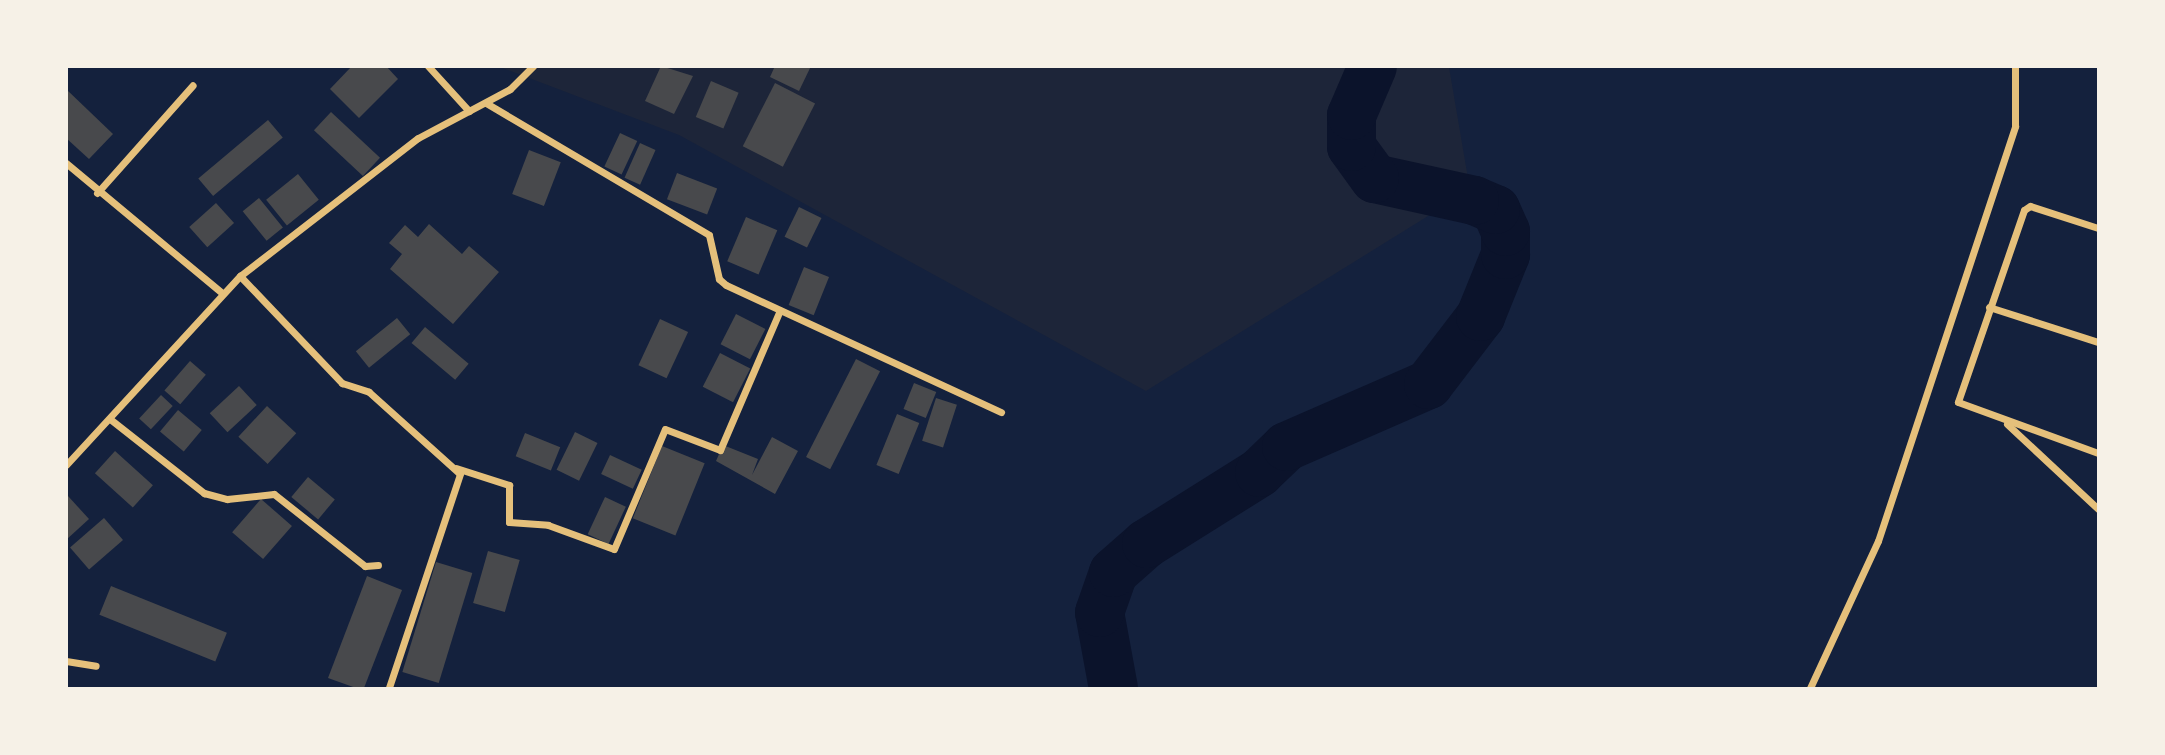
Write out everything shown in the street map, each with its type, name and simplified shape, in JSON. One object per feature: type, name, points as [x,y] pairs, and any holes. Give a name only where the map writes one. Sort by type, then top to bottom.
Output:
[{"type":"street","points":[[428,66],[469,111]]},
{"type":"street","points":[[66,465],[221,292],[418,138],[486,103],[533,66]]},
{"type":"street","points":[[1810,688],[1878,541],[2015,126],[2015,66]]},
{"type":"street","points":[[97,193],[193,85]]},
{"type":"street","points":[[486,103],[709,235],[719,279],[1001,412]]},
{"type":"street","points":[[66,163],[97,193],[221,292]]},
{"type":"street","points":[[2098,228],[2026,207],[1958,402],[2004,421],[2098,453]]},
{"type":"street","points":[[240,276],[342,383],[369,392],[456,468],[509,485],[509,522],[548,525],[614,549],[665,429],[720,450],[780,310]]},
{"type":"street","points":[[1989,307],[2098,342]]},
{"type":"street","points":[[110,419],[204,493],[227,499],[274,494],[365,566],[378,565]]},
{"type":"street","points":[[2004,421],[2098,509]]},
{"type":"street","points":[[390,688],[460,479],[456,468]]},
{"type":"street","points":[[66,661],[96,666]]},
{"type":"shaded area","points":[[500,67],[1449,67],[1470,190],[1146,391],[679,135]]},
{"type":"building","points":[[352,66],[386,66],[398,79],[359,118],[330,89]]},
{"type":"building","points":[[661,66],[693,76],[674,114],[645,101]]},
{"type":"building","points":[[775,66],[811,66],[799,91],[770,77]]},
{"type":"building","points":[[711,81],[739,93],[723,129],[696,117]]},
{"type":"building","points":[[775,83],[815,103],[783,167],[743,146]]},
{"type":"building","points":[[66,89],[113,134],[89,159],[66,138]]},
{"type":"building","points":[[331,112],[380,158],[363,176],[314,130]]},
{"type":"building","points":[[268,120],[283,138],[213,196],[198,178]]},
{"type":"building","points":[[620,133],[637,141],[622,175],[604,167]]},
{"type":"building","points":[[640,143],[656,150],[640,185],[625,178]]},
{"type":"building","points":[[529,150],[561,162],[544,206],[512,194]]},
{"type":"building","points":[[677,173],[717,188],[707,215],[667,199]]},
{"type":"building","points":[[298,174],[319,200],[287,225],[266,200]]},
{"type":"building","points":[[259,198],[283,228],[267,241],[243,211]]},
{"type":"building","points":[[216,203],[234,223],[207,247],[189,227]]},
{"type":"building","points":[[799,207],[821,218],[807,248],[785,237]]},
{"type":"building","points":[[746,217],[777,230],[759,274],[727,261]]},
{"type":"building","points":[[429,224],[462,254],[469,246],[499,272],[453,324],[390,269],[402,254],[389,243],[405,225],[418,237]]},
{"type":"building","points":[[804,267],[829,277],[814,315],[789,305]]},
{"type":"building","points":[[736,314],[765,329],[750,359],[721,344]]},
{"type":"building","points":[[397,318],[410,334],[369,368],[356,351]]},
{"type":"building","points":[[660,319],[688,332],[667,378],[638,365]]},
{"type":"building","points":[[425,327],[469,364],[455,380],[412,343]]},
{"type":"building","points":[[720,353],[750,368],[733,402],[703,387]]},
{"type":"building","points":[[856,359],[880,371],[830,469],[806,457]]},
{"type":"building","points":[[190,361],[206,375],[180,404],[164,390]]},
{"type":"building","points":[[914,383],[936,392],[926,418],[904,409]]},
{"type":"building","points":[[239,386],[257,405],[227,432],[210,413]]},
{"type":"building","points":[[161,395],[173,406],[151,429],[139,418]]},
{"type":"building","points":[[936,398],[957,405],[943,448],[922,441]]},
{"type":"building","points":[[267,406],[296,433],[268,464],[238,437]]},
{"type":"building","points":[[178,410],[202,430],[184,451],[160,431]]},
{"type":"building","points":[[897,414],[919,423],[899,474],[876,465]]},
{"type":"building","points":[[575,432],[597,443],[579,481],[557,470]]},
{"type":"building","points":[[525,433],[560,447],[551,470],[516,456]]},
{"type":"building","points":[[772,437],[798,451],[775,494],[716,461],[723,445],[758,459],[752,475]]},
{"type":"building","points":[[662,446],[705,463],[675,536],[633,518]]},
{"type":"building","points":[[115,451],[153,485],[133,507],[95,473]]},
{"type":"building","points":[[610,455],[642,470],[633,489],[601,474]]},
{"type":"building","points":[[308,477],[335,499],[318,519],[291,497]]},
{"type":"building","points":[[68,496],[89,519],[66,540],[66,497]]},
{"type":"building","points":[[605,497],[626,507],[609,544],[588,534]]},
{"type":"building","points":[[261,499],[292,526],[263,559],[232,532]]},
{"type":"building","points":[[104,518],[123,540],[89,569],[70,548]]},
{"type":"building","points":[[488,551],[520,560],[505,612],[473,603]]},
{"type":"building","points":[[436,562],[472,573],[439,683],[402,672]]},
{"type":"building","points":[[367,576],[402,590],[364,688],[356,688],[328,678]]},
{"type":"building","points":[[111,586],[227,633],[215,662],[99,615]]},
{"type":"waterway","points":[[1113,688],[1099,612],[1113,572],[1146,543],[1259,472],[1286,446],[1428,384],[1480,316],[1505,254],[1505,231],[1495,209],[1474,200],[1374,178],[1351,146],[1351,115],[1372,66]]}]
